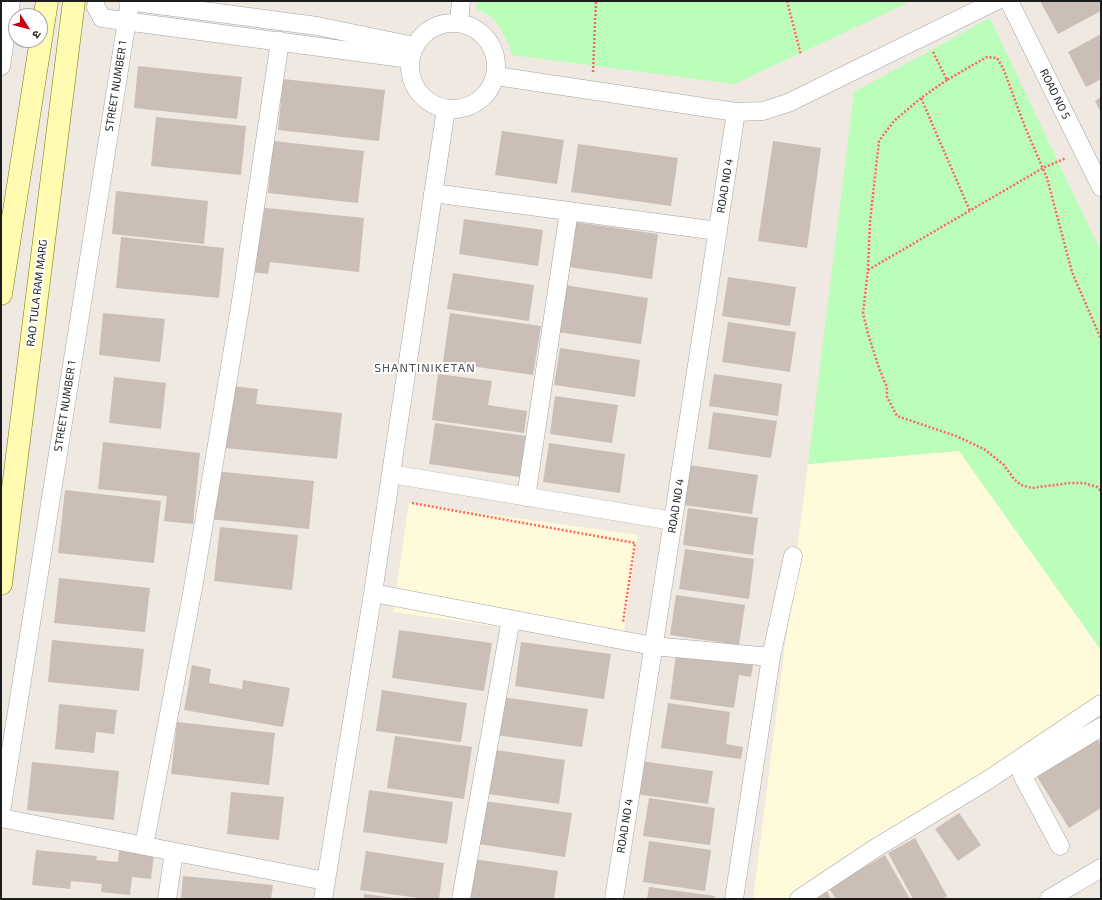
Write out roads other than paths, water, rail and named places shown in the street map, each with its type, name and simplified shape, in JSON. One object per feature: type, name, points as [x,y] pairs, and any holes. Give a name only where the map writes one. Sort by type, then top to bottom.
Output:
[{"type":"main road","points":[[1,294],[47,1]]},
{"type":"main road","name":"RAO TULA RAM MARG","points":[[1,584],[74,3]]},
{"type":"street","points":[[1,66],[11,1]]},
{"type":"street","points":[[129,1],[316,26],[412,53]]},
{"type":"street","name":"STREET NUMBER 1","points":[[1,812],[129,1]]},
{"type":"street","points":[[459,22],[462,1]]},
{"type":"street","points":[[496,76],[736,112],[763,111],[788,103],[996,1]]},
{"type":"street","name":"ROAD NO 5","points":[[1009,1],[1083,151],[1099,176]]},
{"type":"street","points":[[74,3],[99,4],[102,18],[280,42],[412,53]]},
{"type":"street","points":[[214,32],[217,13]]},
{"type":"street","points":[[459,22],[473,26],[485,35],[493,47],[497,62],[496,76],[491,88],[482,98],[471,105],[459,109],[446,109],[433,104],[422,96],[414,85],[410,73],[412,53],[422,35],[433,27],[445,23],[459,22]]},
{"type":"street","points":[[144,846],[193,588],[218,441],[241,301],[280,42]]},
{"type":"street","points":[[323,899],[373,593],[446,109]]},
{"type":"street","name":"ROAD NO 4","points":[[614,899],[674,521],[736,112]]},
{"type":"street","points":[[433,193],[718,231]]},
{"type":"street","points":[[526,497],[569,211]]},
{"type":"street","points":[[391,474],[674,521]]},
{"type":"street","points":[[734,899],[771,657],[793,556]]},
{"type":"street","points":[[373,593],[653,646],[771,657]]},
{"type":"street","points":[[461,899],[511,619]]},
{"type":"street","points":[[799,899],[874,849],[988,780],[1101,704]]},
{"type":"street","points":[[1060,846],[1022,775],[1101,727]]},
{"type":"street","points":[[1,818],[325,881]]},
{"type":"street","points":[[167,899],[174,852]]},
{"type":"street","points":[[1056,897],[1101,868]]},
{"type":"district","name":"SHANTINIKETAN","points":[[425,368]]}]
